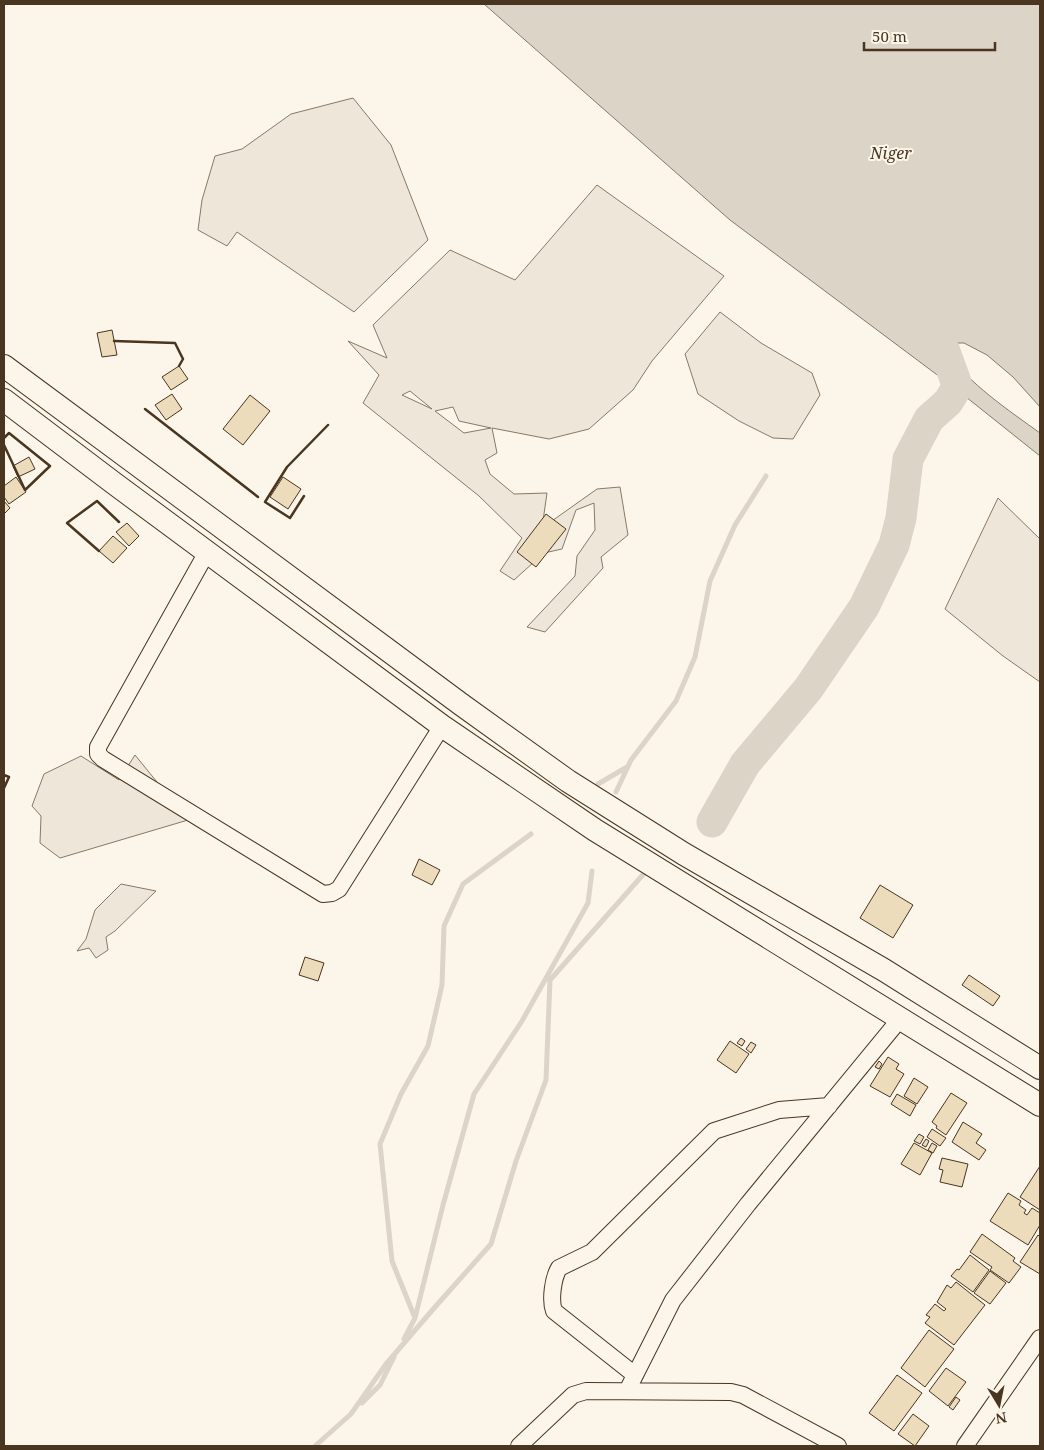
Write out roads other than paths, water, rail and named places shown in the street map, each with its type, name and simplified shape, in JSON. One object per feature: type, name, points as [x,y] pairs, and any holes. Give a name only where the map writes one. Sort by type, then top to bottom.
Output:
[{"type":"main road","points":[[12,372],[462,705],[568,781],[668,844],[884,970],[1040,1068]]},
{"type":"main road","points":[[5,404],[444,727],[595,830],[1040,1104]]},
{"type":"main road","points":[[318,634],[336,612]]},
{"type":"main road","points":[[444,727],[462,705]]},
{"type":"main road","points":[[868,997],[884,970]]},
{"type":"street","points":[[5,404],[12,372]]},
{"type":"street","points":[[208,552],[98,747],[98,754],[103,758],[323,894],[332,893],[339,889],[444,727]]},
{"type":"street","points":[[626,1392],[673,1300],[748,1204],[900,1019]]},
{"type":"street","points":[[635,1375],[554,1311],[552,1302],[555,1274],[558,1268],[592,1252],[714,1132],[779,1110],[828,1106]]},
{"type":"street","points":[[965,1446],[1040,1338]]},
{"type":"street","points":[[519,1446],[573,1395],[586,1391],[731,1392],[743,1395],[838,1446]]},
{"type":"water","name":"Niger","points":[[484,4],[1040,4],[1040,407],[1013,377],[987,355],[964,343],[957,343],[949,347],[948,352],[977,385],[1040,433],[1040,456],[956,389],[730,220]]},
{"type":"waterway","points":[[712,822],[745,764],[808,689],[864,607],[894,545],[901,518],[908,459],[929,419],[948,402],[956,389],[956,382],[944,349]]},
{"type":"waterway","points":[[616,792],[631,760],[676,701],[695,657],[710,581],[735,525],[766,476]]},
{"type":"waterway","points":[[598,784],[627,767]]},
{"type":"waterway","points":[[415,1318],[392,1261],[380,1144],[401,1094],[428,1046],[442,985],[444,926],[463,884],[531,834]]},
{"type":"waterway","points":[[315,1446],[351,1414],[386,1364],[491,1244],[516,1161],[546,1080],[550,980],[648,869]]},
{"type":"waterway","points":[[404,1339],[415,1318],[443,1205],[474,1094],[522,1021],[588,903],[592,871]]},
{"type":"waterway","points":[[362,1403],[380,1385],[394,1357]]}]
